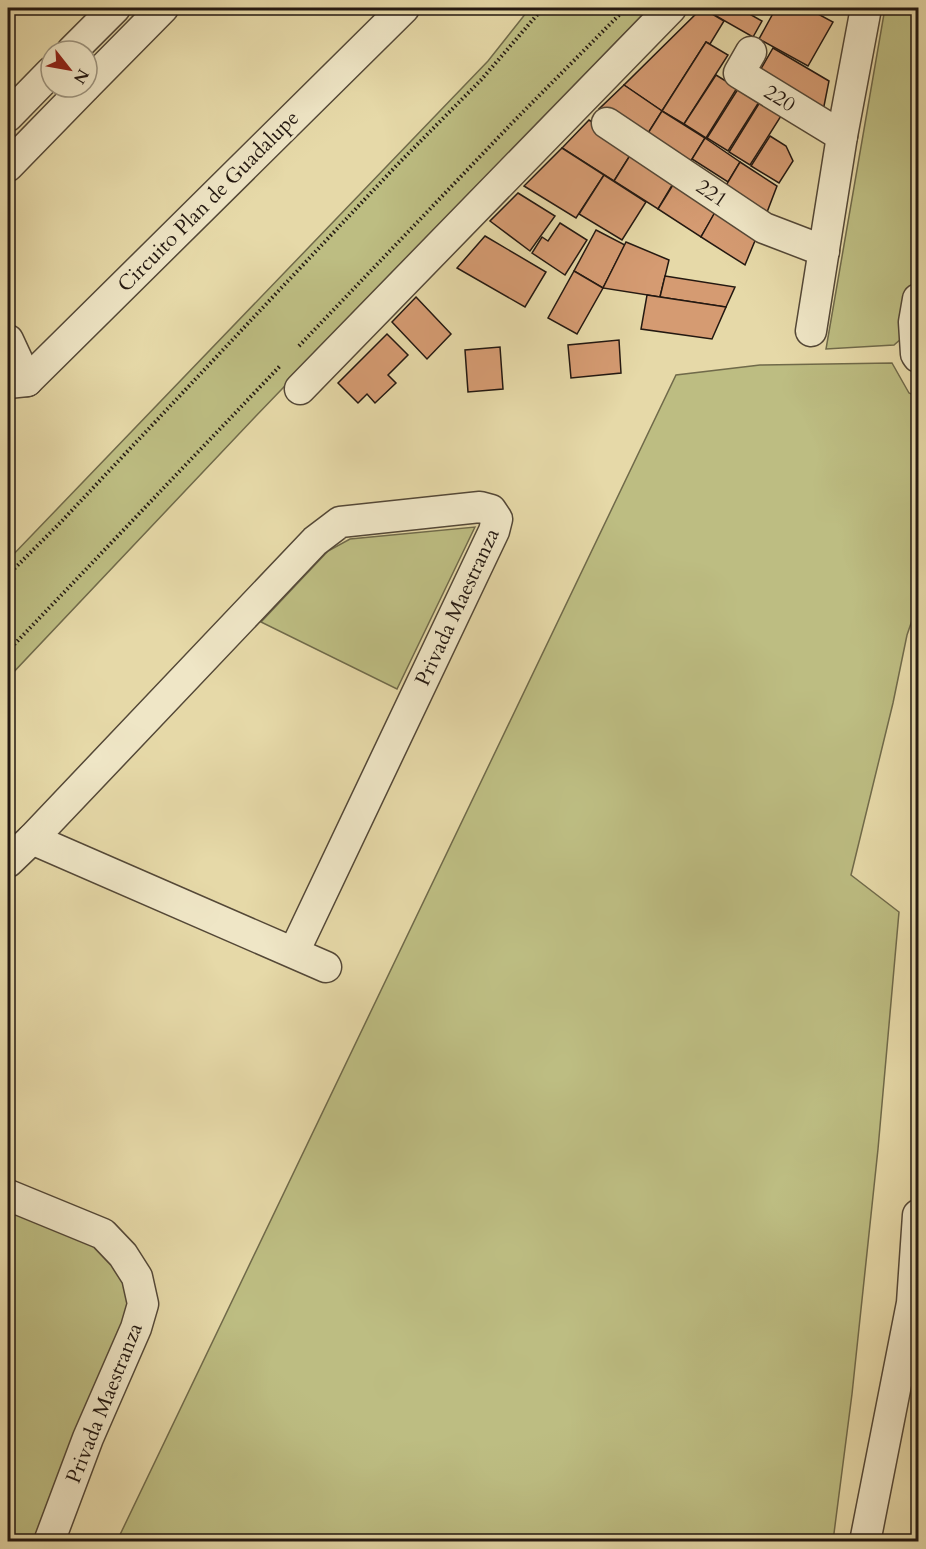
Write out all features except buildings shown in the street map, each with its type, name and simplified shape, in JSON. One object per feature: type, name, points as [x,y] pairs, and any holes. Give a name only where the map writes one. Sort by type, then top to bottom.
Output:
[{"type":"street","points":[[84,39],[115,8]]},
{"type":"street","points":[[99,73],[163,8]]},
{"type":"street","name":"Circuito Plan de Guadalupe","points":[[17,382],[404,8]]},
{"type":"street","points":[[300,389],[671,8]]},
{"type":"street","points":[[811,331],[842,136],[866,8]]},
{"type":"street","name":"220","points":[[751,52],[739,73],[842,136]]},
{"type":"street","points":[[8,116],[39,84]]},
{"type":"street","points":[[8,166],[73,99]]},
{"type":"street","name":"221","points":[[607,123],[764,228],[824,251]]},
{"type":"street","points":[[918,299],[914,322],[918,357]]},
{"type":"street","points":[[8,340],[17,382]]},
{"type":"street","name":"Privada Maestranza","points":[[8,862],[315,541],[340,522],[480,507],[491,510],[497,519],[495,531],[294,952]]},
{"type":"street","points":[[32,839],[326,967]]},
{"type":"street","name":"Privada Maestranza","points":[[8,1195],[103,1234],[123,1255],[137,1277],[143,1304],[136,1328],[88,1438],[49,1542]]},
{"type":"street","points":[[865,1542],[912,1303],[918,1215]]},
{"type":"path","points":[[8,575],[60,523],[398,164],[481,80],[543,8]]},
{"type":"green space","points":[[530,8],[649,8],[255,417],[8,678],[8,560],[488,61]]},
{"type":"green space","points":[[885,8],[918,8],[918,324],[894,345],[826,349]]},
{"type":"green space","points":[[892,363],[909,393],[918,397],[918,603],[907,635],[893,703],[851,875],[899,912],[878,1149],[852,1394],[833,1541],[117,1541],[676,375],[760,365]]},
{"type":"green space","points":[[475,527],[397,689],[261,622],[328,551],[350,539]]},
{"type":"green space","points":[[8,1207],[103,1249],[126,1277],[131,1310],[40,1541],[8,1541]]}]
